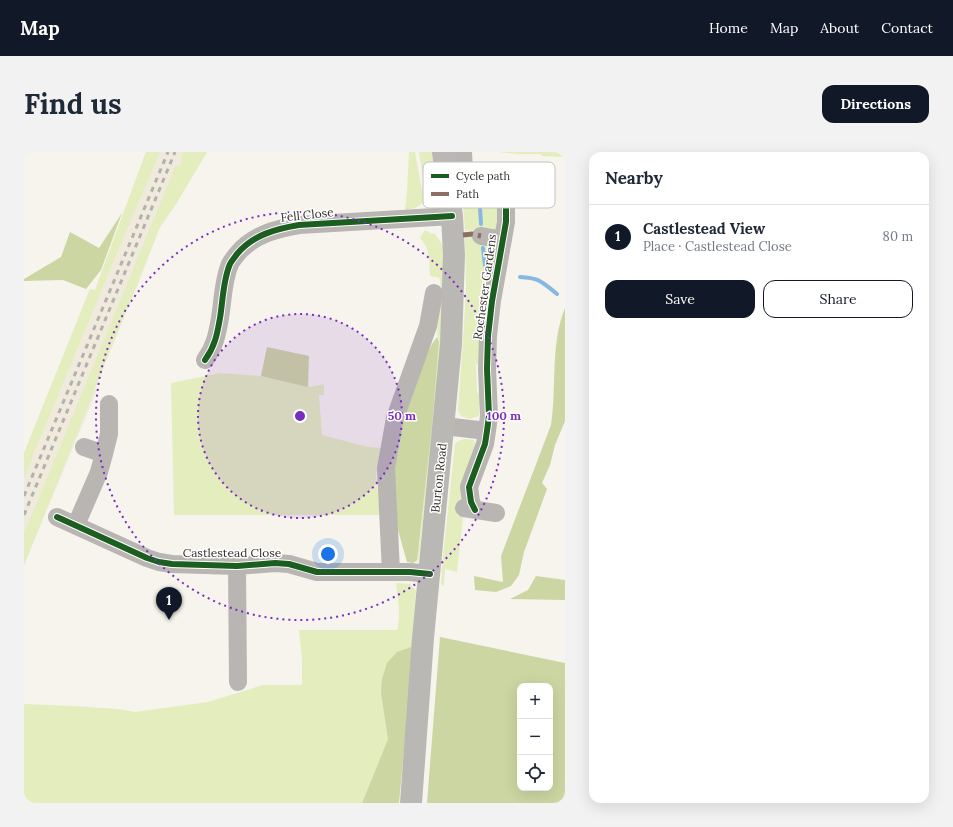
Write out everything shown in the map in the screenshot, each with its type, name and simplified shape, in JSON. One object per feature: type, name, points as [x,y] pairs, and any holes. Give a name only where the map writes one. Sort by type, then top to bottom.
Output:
[{"type":"main road","name":"Burton Road","points":[[443,152],[444,162]]},
{"type":"main road","name":"Burton Road","points":[[412,803],[422,660],[451,344],[454,254],[451,208]]},
{"type":"street","points":[[463,152],[464,162]]},
{"type":"street","name":"Rochester Gardens","points":[[496,513],[468,509],[471,502],[469,487],[485,444],[487,431],[488,416],[486,369],[488,336],[492,301],[506,222],[506,208]]},
{"type":"street","name":"Fell Close","points":[[205,360],[212,350],[216,340],[226,278],[230,263],[243,248],[256,238],[282,228],[299,225],[452,216]]},
{"type":"street","name":"Rochester Gardens","points":[[481,236],[503,240]]},
{"type":"street","points":[[391,572],[386,468],[395,418],[428,326],[434,293]]},
{"type":"street","points":[[76,525],[99,472],[104,454],[109,434],[109,404]]},
{"type":"street","points":[[444,426],[487,431]]},
{"type":"street","points":[[84,447],[104,454]]},
{"type":"street","name":"Castlestead Close","points":[[57,517],[147,558],[172,564],[237,566],[288,564],[317,572],[391,572],[430,574]]},
{"type":"street","name":"Castlestead Close","points":[[237,566],[238,682]]},
{"type":"shaded area","points":[[146,152],[207,152],[176,204],[160,227],[139,282],[94,389],[97,390],[24,565],[24,453],[90,289],[95,290]]},
{"type":"green space","points":[[146,152],[160,152],[24,477],[24,453],[90,289],[95,290]]},
{"type":"green space","points":[[183,152],[207,152],[176,204],[160,227],[24,565],[24,534],[176,165],[180,166]]},
{"type":"green space","points":[[409,152],[415,152],[423,203],[415,208],[405,210]]},
{"type":"green space","points":[[419,152],[435,152],[436,162],[423,162],[423,178]]},
{"type":"green space","points":[[499,152],[565,152],[565,157],[541,156],[541,154]]},
{"type":"green space","points":[[463,208],[498,208],[501,227],[491,232],[473,230],[465,231]]},
{"type":"green space","points":[[122,213],[101,270],[86,289],[63,280],[24,281],[24,279],[61,257],[70,232],[99,248]]},
{"type":"green space","points":[[425,230],[432,234],[434,233],[442,245],[446,258],[447,285],[419,558],[417,562],[413,563],[417,560],[439,342],[437,325],[441,295],[440,279],[430,276],[428,251],[424,242],[420,238]]},
{"type":"green space","points":[[465,237],[473,237],[494,246],[491,276],[485,280],[480,307],[485,313],[482,361],[476,365],[477,392],[483,397],[483,405],[479,406],[479,416],[470,419],[461,416],[458,410],[466,287]]},
{"type":"green space","points":[[565,308],[565,421],[555,445],[550,465],[542,483],[547,489],[524,552],[519,575],[511,586],[496,592],[475,590],[474,576],[503,582],[501,556],[551,425],[557,337]]},
{"type":"green space","points":[[437,337],[439,342],[432,425],[417,560],[413,563],[407,562],[398,530],[393,492],[396,449],[400,418],[422,363]]},
{"type":"green space","points":[[267,347],[309,356],[308,387],[261,376]]},
{"type":"green space","points":[[220,373],[261,376],[311,387],[324,384],[324,395],[319,395],[322,435],[368,447],[381,448],[376,475],[380,515],[174,515],[171,383]]},
{"type":"green space","points":[[465,439],[474,440],[475,444],[468,464],[466,496],[459,503],[457,515],[463,516],[457,572],[445,569],[444,586],[441,584],[442,566],[455,444],[458,441]]},
{"type":"green space","points":[[536,576],[565,580],[565,600],[510,599],[528,590]]},
{"type":"green space","points":[[396,583],[410,584],[416,591],[412,640],[414,646],[381,694],[388,739],[362,803],[24,803],[24,704],[118,709],[135,712],[208,702],[263,685],[302,685],[302,660],[299,630],[397,630],[399,612]]},
{"type":"green space","points":[[440,637],[565,663],[565,803],[427,803]]},
{"type":"green space","points":[[414,646],[399,803],[362,803],[388,739],[381,694],[382,679],[387,663],[397,652]]},
{"type":"waterway","points":[[480,208],[481,224]]},
{"type":"waterway","points":[[483,248],[485,265]]},
{"type":"waterway","points":[[520,277],[532,278],[540,281],[557,294]]},
{"type":"railway","points":[[24,496],[168,152]]},
{"type":"railway","points":[[24,515],[175,152]]},
{"type":"marked path","points":[[463,235],[472,234],[481,236]]},
{"type":"cycle path","points":[[475,510],[471,502],[469,487],[485,444],[489,416],[487,369],[488,336],[492,301],[506,222],[506,208]]},
{"type":"cycle path","points":[[205,360],[217,335],[225,283],[230,264],[243,247],[250,242],[273,231],[299,225],[452,216]]},
{"type":"cycle path","points":[[57,517],[147,558],[172,564],[237,566],[275,563],[289,564],[317,572],[410,572],[430,574]]},
{"type":"place","name":"Castlestead View","points":[[169,620]]}]
